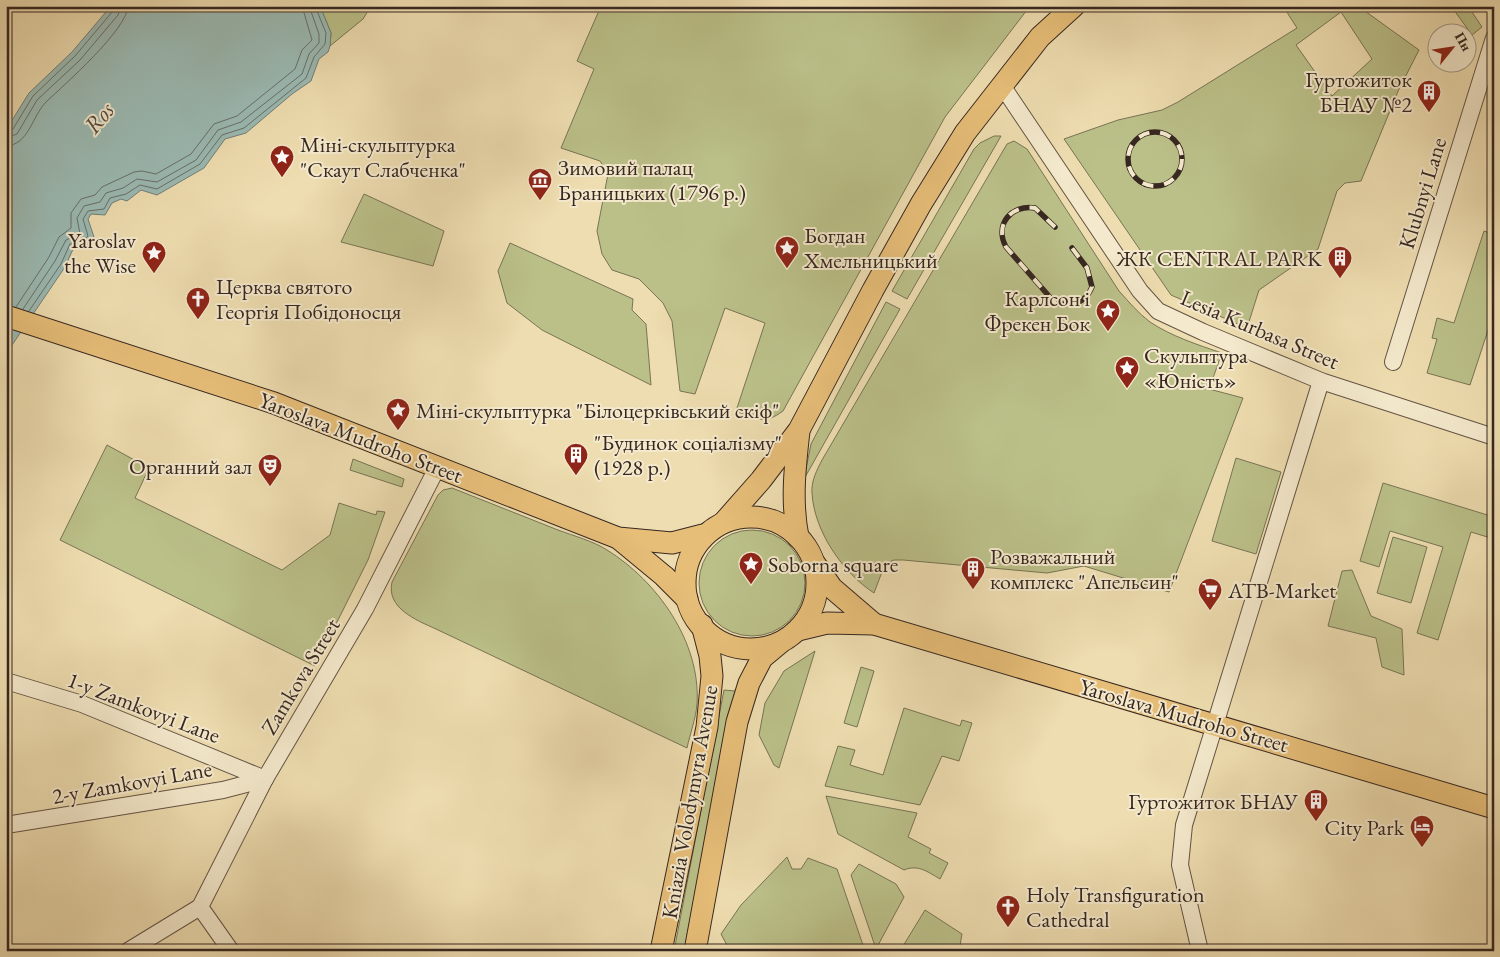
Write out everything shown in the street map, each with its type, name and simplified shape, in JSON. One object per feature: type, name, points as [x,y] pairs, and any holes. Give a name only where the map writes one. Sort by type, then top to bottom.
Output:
[{"type":"main road","points":[[724,522],[760,518],[787,528],[798,537],[814,561],[817,575],[814,604],[791,634],[758,649],[742,649],[715,638],[693,614],[687,600],[686,580],[689,560],[703,535],[724,522],[761,480],[799,430],[921,204],[965,133],[1040,36],[1074,6]]},
{"type":"main road","name":"Yaroslava Mudroho Street","points":[[6,316],[274,403],[618,538],[672,543],[703,535]]},
{"type":"main road","points":[[798,537],[794,513],[793,487],[799,430]]},
{"type":"main road","name":"Yaroslava Mudroho Street","points":[[618,538],[664,576],[687,600]]},
{"type":"main road","name":"Yaroslava Mudroho Street","points":[[814,561],[832,588],[874,624]]},
{"type":"main road","name":"Yaroslava Mudroho Street","points":[[791,634],[827,623],[874,624],[1494,808]]},
{"type":"main road","name":"Kniazia Volodymyra Avenue","points":[[661,951],[707,727],[712,676],[710,656],[702,625]]},
{"type":"main road","name":"Kniazia Volodymyra Avenue","points":[[695,951],[737,722],[749,683],[762,658],[791,634]]},
{"type":"street","name":"Klubnyi Lane","points":[[1393,362],[1494,38]]},
{"type":"street","name":"Lesia Kurbasa Street","points":[[1001,84],[1140,291],[1158,310],[1203,332],[1321,381],[1494,437]]},
{"type":"street","points":[[1200,951],[1180,865],[1184,825],[1321,381]]},
{"type":"street","name":"Zamkova Street","points":[[200,907],[265,779],[366,609],[438,466]]},
{"type":"street","name":"1-y Zamkovyi Lane","points":[[6,680],[82,704],[265,779]]},
{"type":"street","name":"2-y Zamkovyi Lane","points":[[6,825],[223,790],[265,779]]},
{"type":"street","points":[[128,951],[200,907],[232,951]]},
{"type":"green space","points":[[320,6],[371,6],[363,19],[330,46],[331,33]]},
{"type":"green space","points":[[601,6],[660,6],[671,10],[673,6],[759,6],[769,12],[789,6],[1030,6],[945,117],[783,411],[770,418],[755,418],[736,411],[765,323],[725,308],[695,394],[680,391],[672,321],[663,303],[639,279],[612,270],[602,254],[597,231],[608,174],[600,161],[561,148],[594,69],[577,61]]},
{"type":"green space","points":[[1283,6],[1358,6],[1419,50],[1399,89],[1361,181],[1345,183],[1337,191],[1318,249],[1259,290],[1247,328],[1171,295],[1064,139],[1118,120],[1162,110],[1297,28]],"holes":[[[1341,12],[1372,59],[1332,96],[1296,45]]]},
{"type":"green space","points":[[1451,6],[1468,6],[1482,27],[1478,30],[1478,22],[1463,22]]},
{"type":"green space","points":[[994,136],[1001,136],[907,299],[892,291],[974,149],[980,143]]},
{"type":"green space","points":[[1014,141],[1027,149],[1119,291],[1142,315],[1158,327],[1185,340],[1222,353],[1209,389],[1243,398],[1169,592],[1084,566],[1047,573],[894,560],[885,564],[874,593],[841,563],[824,536],[818,522],[814,507],[812,484],[822,460],[1007,144]]},
{"type":"green space","points":[[364,194],[444,231],[433,266],[341,242]]},
{"type":"green space","points":[[1484,231],[1493,234],[1494,231],[1494,312],[1470,385],[1427,373],[1437,339],[1432,338],[1437,318],[1454,323]]},
{"type":"green space","points":[[510,243],[633,299],[632,310],[646,324],[651,385],[542,330],[507,303],[498,271]]},
{"type":"green space","points":[[886,302],[900,309],[804,479],[811,444]]},
{"type":"green space","points":[[107,445],[149,468],[135,498],[282,570],[330,535],[339,503],[376,515],[377,511],[385,512],[368,560],[315,666],[60,540]]},
{"type":"green space","points":[[1236,458],[1281,472],[1256,554],[1212,541]]},
{"type":"green space","points":[[353,459],[404,479],[402,487],[350,470]]},
{"type":"green space","points":[[1383,483],[1494,517],[1494,539],[1471,532],[1438,640],[1417,633],[1443,547],[1390,531],[1379,567],[1360,561]]},
{"type":"green space","points":[[452,488],[596,544],[625,563],[643,578],[672,615],[692,658],[697,704],[687,748],[420,622],[398,606],[391,591],[392,582],[438,495],[443,490]]},
{"type":"green space","name":"Soborna square","points":[[752,530],[772,534],[789,546],[801,563],[805,583],[801,603],[789,620],[772,632],[752,636],[732,632],[715,620],[703,603],[699,583],[703,563],[715,546],[732,534]]},
{"type":"green space","points":[[1393,537],[1427,547],[1411,603],[1377,593]]},
{"type":"green space","points":[[1352,570],[1371,616],[1402,629],[1404,675],[1382,667],[1376,638],[1328,626],[1342,571]]},
{"type":"green space","points":[[815,651],[779,768],[774,765],[759,735],[765,703],[784,671]]},
{"type":"green space","points":[[861,667],[874,671],[857,727],[844,723]]},
{"type":"green space","points":[[724,690],[735,691],[684,951],[674,951]]},
{"type":"green space","points":[[904,708],[960,726],[962,720],[972,723],[959,761],[942,756],[920,805],[825,786],[838,746],[855,750],[850,765],[883,775]]},
{"type":"green space","points":[[826,796],[917,813],[908,837],[931,849],[929,853],[948,863],[940,879],[918,868],[904,870],[838,834]]},
{"type":"green space","points":[[787,857],[792,869],[801,869],[808,858],[837,869],[865,951],[730,951],[721,934],[741,905]]},
{"type":"green space","points":[[859,864],[896,884],[904,897],[876,949],[851,875]]},
{"type":"green space","points":[[925,910],[962,934],[959,951],[900,951]]},
{"type":"water","name":"Ros","points":[[111,6],[320,6],[331,33],[330,46],[328,52],[319,59],[311,81],[292,94],[246,133],[225,139],[204,168],[157,195],[141,190],[127,201],[121,199],[112,203],[105,215],[91,214],[88,219],[94,237],[87,245],[74,247],[65,267],[6,354],[6,130],[29,93],[72,52]]},
{"type":"railway","points":[[1155,132],[1165,134],[1174,140],[1180,149],[1182,159],[1180,169],[1174,178],[1165,184],[1155,186],[1145,184],[1136,178],[1130,169],[1128,159],[1130,149],[1136,140],[1145,134],[1155,132]]},
{"type":"railway","points":[[1055,227],[1035,208],[1026,208],[1012,213],[1007,218],[1002,231],[1006,247],[1055,303],[1067,305],[1082,301],[1092,287],[1087,268],[1072,248]]},
{"type":"place","name":"Гуртожиток БНАУ №2","points":[[1429,113]]},
{"type":"place","name":"Міні-скульптурка \"Скаут Слабченка\"","points":[[282,178]]},
{"type":"place","name":"Зимовий палац Браницьких (1796 р.)","points":[[540,201]]},
{"type":"place","name":"Богдан Хмельницький","points":[[787,269]]},
{"type":"place","name":"Yaroslav the Wise","points":[[154,274]]},
{"type":"place","name":"ЖК CENTRAL PARK","points":[[1340,279]]},
{"type":"place","name":"Церква святого Георгія Побідоносця","points":[[198,320]]},
{"type":"place","name":"Карлсон і Фрекен Бок","points":[[1108,332]]},
{"type":"place","name":"Скульптура «Юність»","points":[[1127,389]]},
{"type":"place","name":"Міні-скульптурка \"Білоцерківський скіф\"","points":[[398,431]]},
{"type":"place","name":"\"Будинок соціалізму\" (1928 р.)","points":[[576,476]]},
{"type":"place","name":"Органний зал","points":[[270,487]]},
{"type":"place","name":"Soborna square","points":[[751,585]]},
{"type":"place","name":"Розважальний комплекс \"Апельсин\"","points":[[973,590]]},
{"type":"place","name":"ATB-Market","points":[[1210,611]]},
{"type":"place","name":"Гуртожиток БНАУ","points":[[1316,822]]},
{"type":"place","name":"City Park","points":[[1422,848]]},
{"type":"place","name":"Holy Transfiguration Cathedral","points":[[1008,928]]}]
